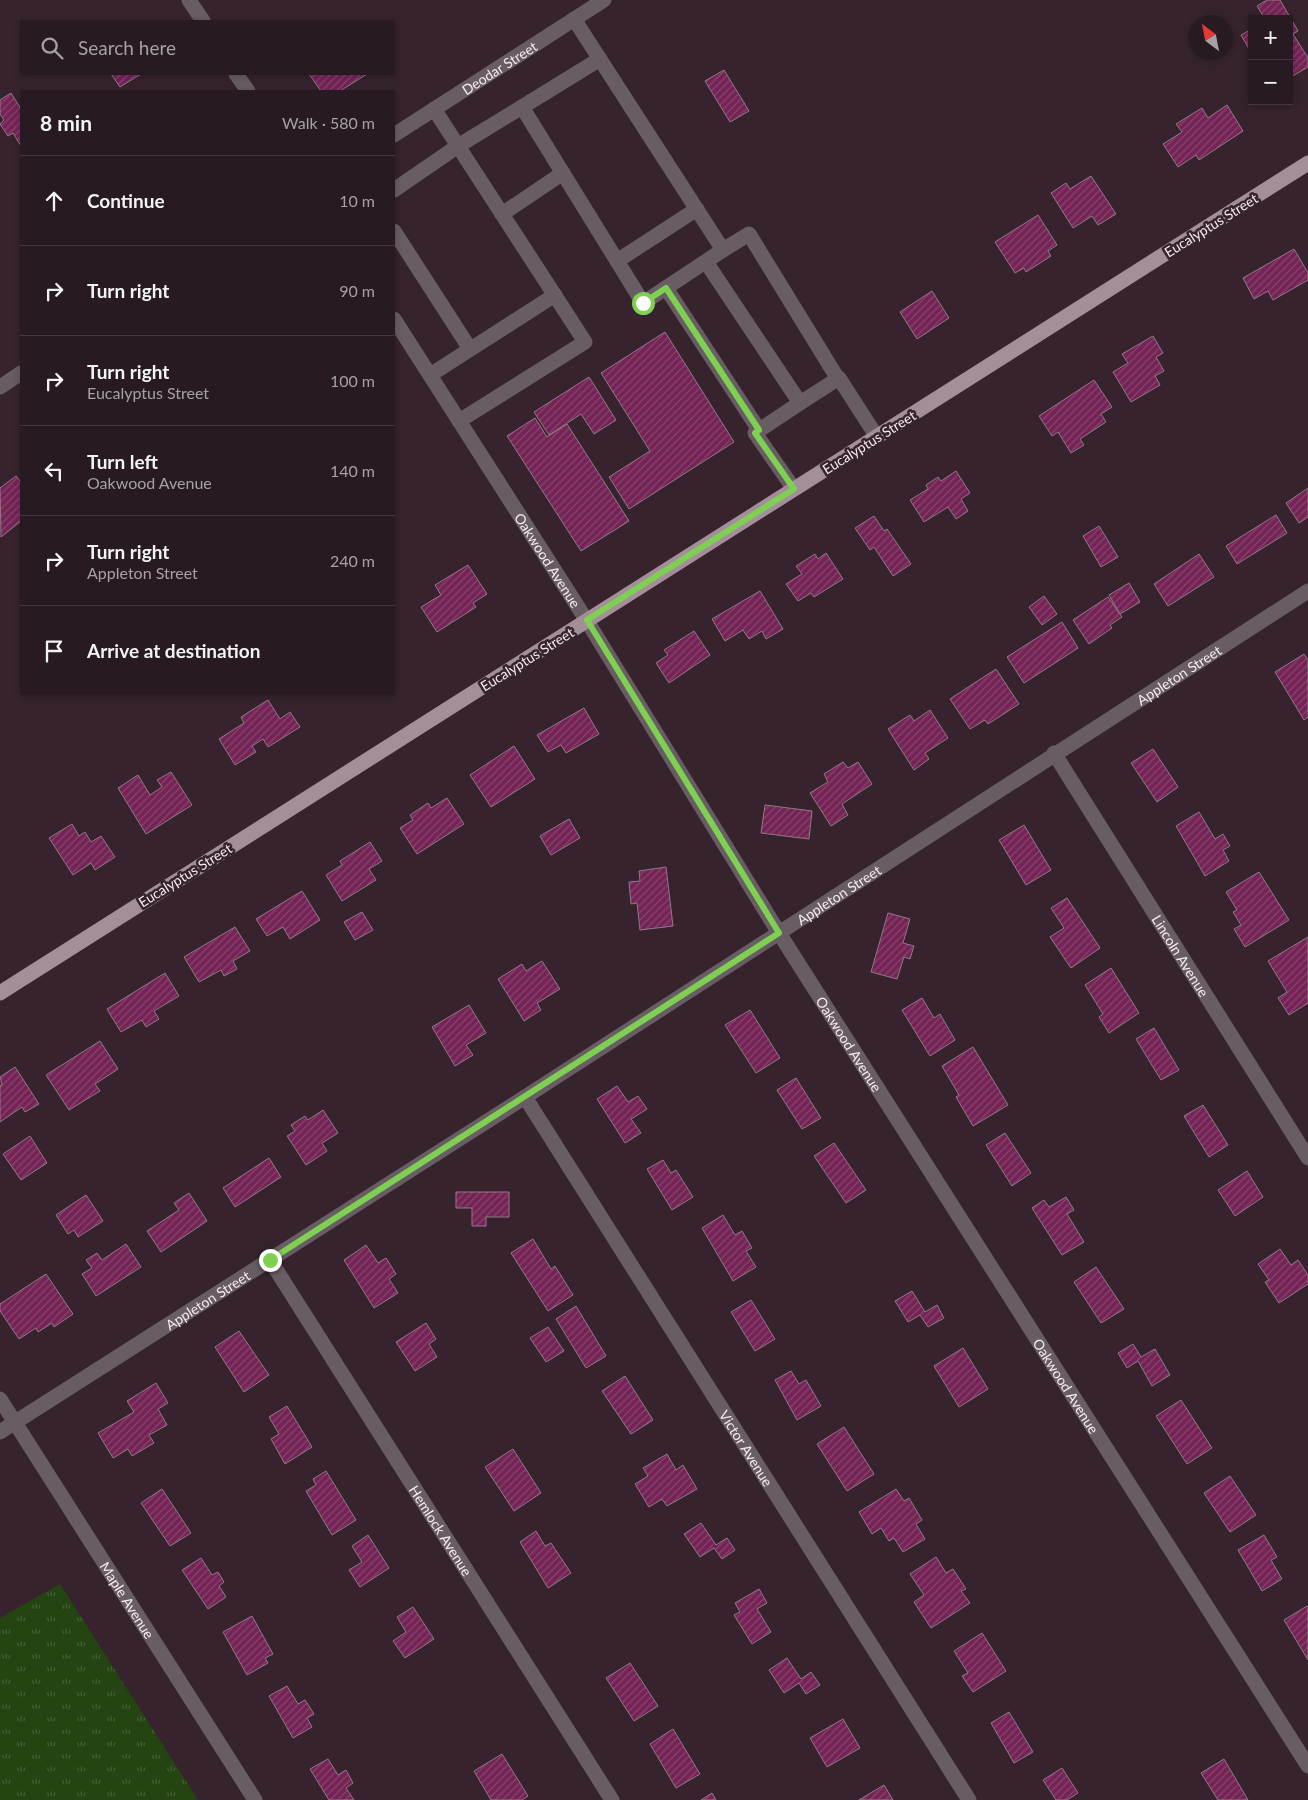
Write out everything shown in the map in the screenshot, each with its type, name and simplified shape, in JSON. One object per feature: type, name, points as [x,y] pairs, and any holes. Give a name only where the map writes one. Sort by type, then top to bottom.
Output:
[{"type":"main road","name":"Eucalyptus Street","points":[[0,993],[1308,163]]},
{"type":"street","points":[[189,0],[202,20]]},
{"type":"street","name":"Deodar Street","points":[[395,133],[604,0]]},
{"type":"street","points":[[574,19],[724,250]]},
{"type":"street","points":[[395,189],[458,146],[600,58]]},
{"type":"street","points":[[237,75],[247,90]]},
{"type":"street","points":[[522,107],[643,303],[748,234],[838,379],[840,378],[877,437]]},
{"type":"street","points":[[434,109],[585,342],[460,422]]},
{"type":"street","points":[[502,214],[562,173]]},
{"type":"street","points":[[617,261],[697,209]]},
{"type":"street","points":[[395,233],[470,349]]},
{"type":"street","points":[[706,262],[800,403]]},
{"type":"street","points":[[666,288],[759,430]]},
{"type":"street","points":[[430,375],[554,295]]},
{"type":"street","name":"Oakwood Avenue","points":[[395,321],[587,620],[779,933],[1308,1766]]},
{"type":"street","points":[[0,387],[20,374]]},
{"type":"street","points":[[794,489],[755,433],[838,379]]},
{"type":"street","name":"Appleton Street","points":[[0,1432],[525,1097],[1308,590]]},
{"type":"street","name":"Lincoln Avenue","points":[[1054,753],[1308,1158]]},
{"type":"street","name":"Victor Avenue","points":[[525,1097],[969,1800]]},
{"type":"street","name":"Hemlock Avenue","points":[[270,1260],[612,1800]]},
{"type":"street","name":"Maple Avenue","points":[[0,1399],[255,1800]]},
{"type":"green space","points":[[60,1584],[198,1800],[0,1800],[0,1618]]},
{"type":"building","points":[[1267,0],[1280,0],[1289,15],[1263,15],[1257,6]]},
{"type":"building","points":[[1293,22],[1298,31],[1293,34]]},
{"type":"building","points":[[1248,31],[1248,47],[1241,35]]},
{"type":"building","points":[[1293,34],[1308,58],[1308,67],[1293,76]]},
{"type":"building","points":[[724,70],[749,111],[730,122],[705,81]]},
{"type":"building","points":[[112,75],[139,75],[120,87]]},
{"type":"building","points":[[310,75],[365,75],[342,90],[320,90]]},
{"type":"building","points":[[11,93],[20,107],[20,144],[13,133],[8,136],[0,124],[4,120],[0,114],[0,100]]},
{"type":"building","points":[[1227,105],[1243,131],[1199,160],[1196,155],[1178,167],[1163,144],[1182,132],[1176,124],[1202,108],[1208,118]]},
{"type":"building","points":[[1091,176],[1116,214],[1098,225],[1092,216],[1073,228],[1051,193],[1066,183],[1070,189]]},
{"type":"building","points":[[1038,215],[1057,245],[1048,251],[1051,256],[1026,272],[1024,268],[1015,273],[995,242]]},
{"type":"building","points":[[1294,249],[1308,273],[1308,280],[1273,300],[1268,291],[1254,299],[1243,278]]},
{"type":"building","points":[[932,291],[949,318],[917,339],[900,312]]},
{"type":"building","points":[[665,332],[734,442],[629,509],[609,477],[650,451],[601,373]]},
{"type":"building","points":[[1153,336],[1163,353],[1156,357],[1164,371],[1155,376],[1160,385],[1131,402],[1113,372],[1128,363],[1122,354]]},
{"type":"building","points":[[589,377],[616,420],[594,434],[581,414],[549,435],[534,412]]},
{"type":"building","points":[[1094,380],[1112,407],[1101,414],[1106,422],[1080,439],[1084,445],[1071,453],[1058,432],[1052,436],[1039,416]]},
{"type":"building","points":[[535,418],[547,437],[567,424],[629,521],[581,551],[507,436]]},
{"type":"building","points":[[956,471],[970,493],[961,499],[968,511],[956,519],[948,507],[924,522],[910,500],[928,489],[926,485],[938,477],[941,481]]},
{"type":"building","points":[[16,476],[20,481],[20,522],[1,537],[0,488]]},
{"type":"building","points":[[1308,488],[1308,517],[1299,523],[1286,503]]},
{"type":"building","points":[[1276,515],[1287,533],[1237,564],[1226,546]]},
{"type":"building","points":[[874,516],[884,531],[887,529],[911,564],[893,576],[874,547],[870,550],[855,528]]},
{"type":"building","points":[[1099,526],[1118,557],[1101,567],[1083,536]]},
{"type":"building","points":[[826,553],[843,579],[814,597],[811,593],[798,601],[786,584],[802,574],[796,566],[815,554],[818,559]]},
{"type":"building","points":[[1199,554],[1214,577],[1168,606],[1154,584]]},
{"type":"building","points":[[468,565],[487,594],[473,603],[476,607],[437,632],[421,607],[441,595],[435,585]]},
{"type":"building","points":[[1129,583],[1140,602],[1120,614],[1109,595]]},
{"type":"building","points":[[760,591],[783,629],[766,639],[762,631],[749,639],[743,630],[725,641],[712,619]]},
{"type":"building","points":[[1044,596],[1057,614],[1042,625],[1029,607]]},
{"type":"building","points":[[1108,597],[1122,617],[1110,625],[1112,628],[1089,644],[1073,620]]},
{"type":"building","points":[[1062,622],[1078,648],[1024,683],[1007,657]]},
{"type":"building","points":[[694,631],[710,655],[669,683],[656,663],[668,655],[664,650]]},
{"type":"building","points":[[1304,654],[1308,660],[1308,717],[1304,720],[1275,672]]},
{"type":"building","points":[[996,669],[1019,704],[988,724],[985,720],[970,729],[950,699]]},
{"type":"building","points":[[268,700],[280,719],[290,712],[300,727],[268,747],[263,739],[252,746],[256,752],[235,765],[219,739],[244,723],[241,717]]},
{"type":"building","points":[[584,708],[599,734],[566,753],[561,745],[548,752],[537,735]]},
{"type":"building","points":[[930,710],[948,738],[925,753],[929,759],[914,770],[888,729],[910,715],[914,721]]},
{"type":"building","points":[[514,746],[535,779],[491,807],[470,775]]},
{"type":"building","points":[[1153,749],[1178,787],[1157,802],[1131,763]]},
{"type":"building","points":[[843,762],[848,768],[858,762],[872,784],[842,804],[848,815],[831,826],[810,793],[828,782],[824,774]]},
{"type":"building","points":[[171,772],[192,805],[146,834],[118,788],[138,775],[150,795],[162,787],[157,780]]},
{"type":"building","points":[[447,798],[464,824],[417,854],[400,828],[413,820],[410,815],[428,803],[431,808]]},
{"type":"building","points":[[765,805],[812,811],[809,839],[761,833]]},
{"type":"building","points":[[1199,812],[1215,839],[1223,834],[1230,846],[1223,850],[1229,861],[1205,876],[1176,826]]},
{"type":"building","points":[[569,819],[580,838],[551,855],[540,836]]},
{"type":"building","points":[[72,824],[79,836],[85,832],[91,842],[101,836],[115,857],[95,870],[91,863],[73,875],[49,838]]},
{"type":"building","points":[[1024,825],[1051,870],[1026,885],[999,840]]},
{"type":"building","points":[[370,842],[382,861],[369,869],[376,880],[342,901],[326,875],[342,865],[340,861]]},
{"type":"building","points":[[666,867],[673,926],[640,930],[637,903],[631,904],[629,882],[640,881],[639,871]]},
{"type":"building","points":[[1259,872],[1289,920],[1245,947],[1234,929],[1241,925],[1233,912],[1237,910],[1226,892]]},
{"type":"building","points":[[302,891],[320,920],[290,939],[283,927],[267,936],[256,919]]},
{"type":"building","points":[[1067,898],[1100,948],[1071,968],[1050,937],[1064,928],[1051,908]]},
{"type":"building","points":[[362,912],[373,930],[355,940],[344,922]]},
{"type":"building","points":[[888,913],[910,919],[903,943],[914,946],[910,959],[904,957],[897,979],[871,972]]},
{"type":"building","points":[[235,927],[250,951],[233,961],[237,969],[224,976],[221,970],[199,982],[184,957]]},
{"type":"building","points":[[1308,937],[1308,1003],[1289,1015],[1278,998],[1287,992],[1268,961]]},
{"type":"building","points":[[542,961],[560,989],[537,1003],[541,1010],[524,1021],[498,979],[522,964],[526,971]]},
{"type":"building","points":[[1111,968],[1139,1013],[1109,1033],[1099,1017],[1103,1014],[1085,985]]},
{"type":"building","points":[[165,973],[179,996],[154,1011],[159,1019],[146,1027],[142,1020],[121,1032],[107,1009]]},
{"type":"building","points":[[922,998],[934,1018],[940,1014],[955,1040],[930,1056],[902,1010]]},
{"type":"building","points":[[469,1005],[486,1033],[466,1045],[473,1055],[455,1066],[432,1027]]},
{"type":"building","points":[[750,1010],[780,1058],[756,1073],[725,1025]]},
{"type":"building","points":[[1154,1028],[1179,1070],[1161,1080],[1136,1039]]},
{"type":"building","points":[[100,1041],[118,1069],[95,1084],[100,1091],[69,1110],[46,1075]]},
{"type":"building","points":[[973,1047],[1008,1105],[973,1126],[956,1097],[959,1095],[942,1066]]},
{"type":"building","points":[[15,1067],[39,1104],[25,1112],[22,1107],[0,1122],[0,1086],[2,1085],[0,1077]]},
{"type":"building","points":[[796,1078],[821,1118],[802,1129],[777,1090]]},
{"type":"building","points":[[617,1086],[628,1102],[638,1096],[647,1109],[631,1119],[641,1133],[625,1143],[597,1099]]},
{"type":"building","points":[[1203,1105],[1228,1145],[1209,1157],[1184,1116]]},
{"type":"building","points":[[323,1110],[338,1133],[322,1143],[327,1151],[306,1165],[287,1136],[295,1131],[291,1125],[305,1116],[308,1120]]},
{"type":"building","points":[[1005,1133],[1031,1173],[1012,1186],[986,1145]]},
{"type":"building","points":[[30,1136],[47,1163],[21,1180],[3,1154]]},
{"type":"building","points":[[834,1143],[866,1190],[846,1203],[814,1156]]},
{"type":"building","points":[[269,1158],[281,1177],[235,1207],[223,1188]]},
{"type":"building","points":[[663,1160],[671,1173],[676,1170],[693,1197],[672,1210],[647,1169]]},
{"type":"building","points":[[1247,1171],[1263,1197],[1235,1216],[1218,1190]]},
{"type":"building","points":[[456,1192],[509,1192],[509,1217],[486,1217],[486,1226],[472,1226],[472,1208],[456,1208]]},
{"type":"building","points":[[189,1193],[207,1221],[161,1252],[147,1231],[179,1210],[174,1203]]},
{"type":"building","points":[[86,1195],[103,1221],[78,1237],[74,1230],[68,1234],[56,1215]]},
{"type":"building","points":[[1066,1197],[1074,1210],[1067,1214],[1084,1242],[1062,1255],[1032,1208],[1044,1200],[1049,1207]]},
{"type":"building","points":[[723,1215],[735,1235],[742,1231],[752,1248],[746,1251],[756,1267],[733,1281],[702,1228]]},
{"type":"building","points":[[533,1239],[551,1269],[555,1266],[573,1295],[548,1311],[511,1253]]},
{"type":"building","points":[[126,1244],[141,1267],[96,1296],[82,1274],[92,1268],[86,1260],[97,1253],[102,1260]]},
{"type":"building","points":[[366,1245],[378,1263],[386,1258],[396,1274],[389,1279],[398,1293],[374,1308],[344,1260]]},
{"type":"building","points":[[1280,1249],[1291,1265],[1298,1260],[1308,1275],[1308,1284],[1279,1303],[1265,1282],[1269,1280],[1258,1264]]},
{"type":"building","points":[[1096,1267],[1124,1309],[1101,1323],[1074,1282]]},
{"type":"building","points":[[46,1274],[73,1314],[54,1327],[52,1323],[38,1332],[36,1328],[19,1339],[0,1311],[0,1304]]},
{"type":"building","points":[[912,1291],[925,1312],[937,1305],[944,1318],[928,1327],[920,1315],[908,1322],[895,1301]]},
{"type":"building","points":[[751,1300],[775,1339],[755,1351],[731,1312]]},
{"type":"building","points":[[576,1306],[606,1356],[586,1368],[556,1319]]},
{"type":"building","points":[[426,1323],[436,1339],[429,1344],[437,1357],[415,1371],[396,1342]]},
{"type":"building","points":[[548,1327],[564,1351],[546,1362],[530,1338]]},
{"type":"building","points":[[239,1331],[269,1375],[244,1392],[215,1347]]},
{"type":"building","points":[[1133,1344],[1141,1357],[1155,1349],[1170,1375],[1152,1386],[1138,1361],[1127,1368],[1118,1353]]},
{"type":"building","points":[[963,1348],[988,1389],[959,1407],[934,1366]]},
{"type":"building","points":[[791,1371],[799,1384],[806,1380],[821,1406],[797,1420],[775,1380]]},
{"type":"building","points":[[625,1376],[653,1420],[631,1434],[602,1391]]},
{"type":"building","points":[[156,1383],[168,1403],[158,1409],[167,1425],[149,1435],[154,1443],[132,1456],[128,1449],[113,1458],[98,1433],[134,1412],[127,1401]]},
{"type":"building","points":[[1181,1400],[1212,1448],[1187,1464],[1156,1416]]},
{"type":"building","points":[[287,1406],[312,1447],[285,1464],[271,1439],[279,1434],[269,1417]]},
{"type":"building","points":[[844,1427],[874,1474],[847,1491],[817,1444]]},
{"type":"building","points":[[513,1449],[541,1493],[514,1511],[485,1467]]},
{"type":"building","points":[[667,1454],[676,1470],[683,1465],[697,1489],[667,1506],[662,1499],[649,1507],[635,1484],[648,1476],[643,1468]]},
{"type":"building","points":[[326,1471],[356,1520],[332,1535],[306,1491],[316,1485],[313,1479]]},
{"type":"building","points":[[1230,1476],[1256,1515],[1230,1532],[1204,1493]]},
{"type":"building","points":[[162,1489],[191,1533],[170,1546],[141,1503]]},
{"type":"building","points":[[896,1489],[904,1501],[909,1498],[922,1520],[916,1524],[925,1539],[903,1552],[894,1538],[889,1541],[881,1528],[872,1534],[859,1512]]},
{"type":"building","points":[[701,1523],[716,1545],[727,1538],[735,1550],[722,1559],[714,1548],[700,1557],[684,1534]]},
{"type":"building","points":[[536,1531],[545,1546],[551,1543],[571,1573],[548,1588],[520,1542]]},
{"type":"building","points":[[368,1535],[389,1568],[360,1587],[349,1570],[362,1562],[352,1546]]},
{"type":"building","points":[[1264,1535],[1277,1557],[1271,1560],[1282,1579],[1262,1591],[1238,1550]]},
{"type":"building","points":[[936,1557],[946,1573],[953,1569],[966,1589],[961,1591],[970,1603],[931,1628],[914,1602],[924,1595],[910,1574]]},
{"type":"building","points":[[201,1558],[212,1575],[218,1572],[224,1582],[219,1586],[226,1597],[208,1609],[182,1570]]},
{"type":"building","points":[[759,1589],[767,1603],[757,1609],[771,1632],[752,1644],[734,1615],[740,1612],[735,1603]]},
{"type":"building","points":[[1307,1606],[1308,1608],[1308,1660],[1284,1620]]},
{"type":"building","points":[[413,1607],[434,1639],[405,1658],[393,1641],[406,1632],[397,1617]]},
{"type":"building","points":[[252,1616],[273,1654],[265,1658],[268,1663],[247,1675],[223,1632]]},
{"type":"building","points":[[982,1633],[1006,1671],[973,1692],[962,1676],[968,1673],[954,1651]]},
{"type":"building","points":[[787,1658],[801,1679],[811,1672],[820,1685],[806,1694],[799,1683],[784,1693],[769,1670]]},
{"type":"building","points":[[630,1663],[658,1706],[634,1721],[606,1678]]},
{"type":"building","points":[[287,1686],[298,1704],[305,1700],[314,1714],[307,1718],[312,1727],[293,1738],[269,1696]]},
{"type":"building","points":[[1009,1712],[1033,1752],[1014,1763],[991,1723]]},
{"type":"building","points":[[843,1719],[860,1748],[827,1767],[810,1738]]},
{"type":"building","points":[[673,1729],[700,1774],[676,1788],[650,1744]]},
{"type":"building","points":[[502,1754],[528,1796],[522,1800],[491,1800],[474,1771]]},
{"type":"building","points":[[328,1759],[338,1775],[346,1770],[353,1783],[346,1788],[354,1800],[329,1800],[310,1769]]},
{"type":"building","points":[[1224,1759],[1248,1800],[1218,1800],[1201,1773]]},
{"type":"building","points":[[1062,1768],[1078,1793],[1067,1800],[1056,1800],[1043,1780]]},
{"type":"building","points":[[884,1785],[893,1800],[859,1800]]},
{"type":"building","points":[[712,1793],[716,1800],[701,1800]]},
{"type":"route","points":[[270,1260],[779,933],[587,620],[794,489],[755,433],[759,430],[666,288],[643,303]]}]
